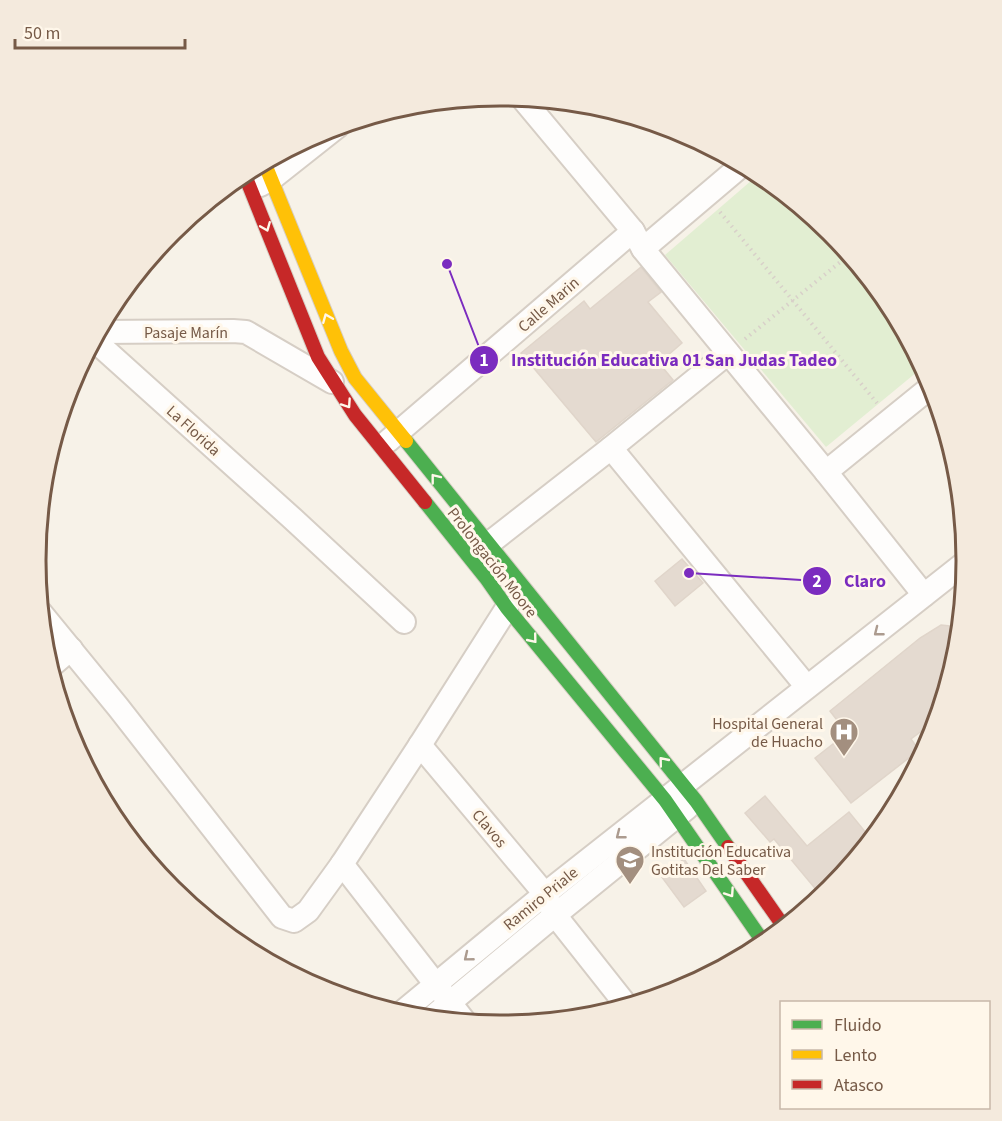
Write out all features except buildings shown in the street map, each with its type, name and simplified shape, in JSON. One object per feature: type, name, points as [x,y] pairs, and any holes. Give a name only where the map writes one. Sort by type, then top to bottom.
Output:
[{"type":"street","points":[[529,107],[924,596]]},
{"type":"street","name":"Prolongación Moore","points":[[268,171],[341,351],[355,378],[689,793],[779,920]]},
{"type":"street","name":"Calle Marin","points":[[381,447],[638,240],[706,195],[735,171]]},
{"type":"street","name":"Prolongación Moore","points":[[248,183],[318,357],[333,383],[363,427],[507,608],[671,808],[758,935]]},
{"type":"street","name":"Pasaje Marín","points":[[108,332],[246,332],[333,383]]},
{"type":"street","name":"La Florida","points":[[100,346],[404,622]]},
{"type":"street","points":[[470,559],[728,353]]},
{"type":"street","points":[[333,383],[355,378]]},
{"type":"street","points":[[826,472],[923,393]]},
{"type":"street","points":[[611,448],[807,687]]},
{"type":"street","name":"Ramiro Priale","points":[[439,1011],[555,915],[807,687],[924,596],[955,576]]},
{"type":"street","points":[[51,625],[282,917],[294,921],[308,911],[342,864],[507,608]]},
{"type":"street","points":[[58,660],[70,649]]},
{"type":"street","name":"Clavos","points":[[420,745],[545,894],[555,915],[622,999]]},
{"type":"street","name":"Ramiro Priale","points":[[410,1006],[545,894],[671,808]]},
{"type":"street","points":[[342,864],[457,1013]]},
{"type":"path","points":[[706,195],[891,419]]},
{"type":"path","points":[[728,353],[842,260]]},
{"type":"green space","points":[[751,181],[801,219],[843,261],[879,308],[895,333],[915,373],[826,447],[665,255]]},
{"type":"traffic: fast","points":[[406,441],[696,801],[728,847]]},
{"type":"traffic: fast","points":[[425,502],[507,608],[665,800],[758,935]]},
{"type":"traffic: slow","points":[[268,171],[341,351],[355,378],[406,441]]},
{"type":"traffic: jam","points":[[248,183],[318,357],[355,415],[425,502]]},
{"type":"traffic: jam","points":[[728,847],[779,920]]},
{"type":"place","name":"Institución Educativa 01 San Judas Tadeo","points":[[447,264]]},
{"type":"place","name":"Claro","points":[[689,573]]},
{"type":"place","name":"Hospital General de Huacho","points":[[844,758]]},
{"type":"place","name":"Institución Educativa Gotitas Del Saber","points":[[630,886]]}]
